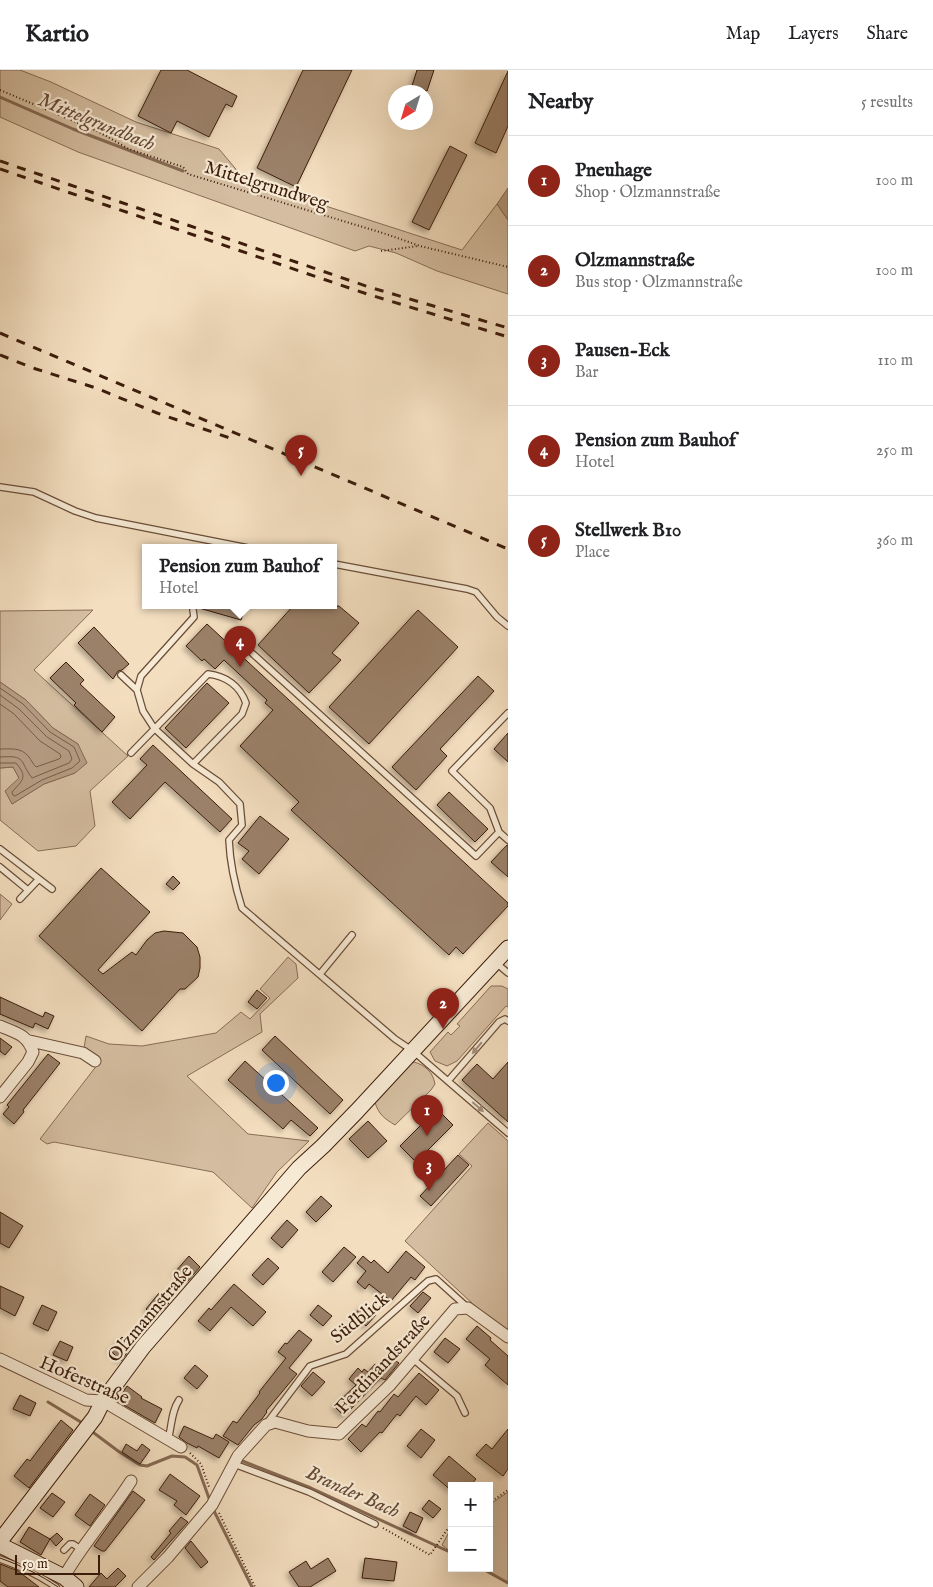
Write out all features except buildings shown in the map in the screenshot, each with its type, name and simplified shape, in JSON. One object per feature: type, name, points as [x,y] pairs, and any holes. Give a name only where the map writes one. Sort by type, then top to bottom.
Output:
[{"type":"main road","name":"Olzmannstraße","points":[[0,1543],[95,1416],[143,1347],[295,1173],[338,1131],[508,948]]},
{"type":"main road","points":[[0,1543],[65,1584]]},
{"type":"street","points":[[0,1026],[22,1035],[30,1041],[83,1053],[95,1061]]},
{"type":"street","points":[[0,1097],[28,1062],[33,1052],[30,1041]]},
{"type":"street","points":[[468,1308],[508,1337]]},
{"type":"street","name":"Ferdinandstraße","points":[[266,1425],[275,1422],[308,1431],[339,1434],[390,1385],[455,1309],[468,1308]]},
{"type":"street","name":"Hoferstraße","points":[[0,1359],[86,1400],[103,1402],[181,1447]]},
{"type":"street","points":[[138,1587],[168,1557],[212,1505],[238,1456],[266,1425]]},
{"type":"street","points":[[65,1584],[82,1550],[132,1481]]},
{"type":"lane","points":[[0,487],[34,492],[75,511],[96,518],[228,544]]},
{"type":"lane","points":[[337,565],[476,592],[497,617],[508,626]]},
{"type":"lane","points":[[137,690],[141,676],[194,618],[193,610]]},
{"type":"lane","points":[[253,654],[476,856],[499,832]]},
{"type":"lane","points":[[131,753],[208,674],[225,677],[243,694],[246,703],[242,714],[193,764]]},
{"type":"lane","points":[[121,675],[137,690],[143,710],[154,728],[193,764],[219,782],[240,804],[242,824],[229,840],[236,889],[242,908],[394,1039],[413,1051],[508,1133]]},
{"type":"lane","points":[[508,713],[452,771],[490,808],[499,832],[508,840]]},
{"type":"lane","points":[[0,849],[52,889]]},
{"type":"lane","points":[[0,867],[28,890]]},
{"type":"lane","points":[[20,899],[39,879]]},
{"type":"lane","points":[[320,974],[352,935]]},
{"type":"lane","points":[[495,962],[508,973]]},
{"type":"lane","points":[[448,1081],[499,1022],[505,1019],[508,1021]]},
{"type":"lane","name":"Südblick","points":[[266,1425],[310,1366],[346,1354],[428,1281],[436,1279],[468,1308]]},
{"type":"lane","points":[[412,1359],[457,1396],[465,1413]]},
{"type":"lane","points":[[168,1440],[174,1408],[179,1400]]},
{"type":"lane","points":[[234,1464],[309,1492],[375,1524]]},
{"type":"lane","points":[[64,1550],[70,1544],[73,1544],[82,1550]]},
{"type":"lane","points":[[0,1559],[22,1567],[43,1578],[65,1584]]},
{"type":"path","name":"Mittelgrundweg","points":[[0,90],[98,131],[129,149],[184,167],[188,174],[420,246],[508,267]]},
{"type":"path","points":[[381,251],[420,246]]},
{"type":"path","points":[[181,1447],[201,1464],[212,1505],[255,1587]]},
{"type":"path","points":[[493,1500],[508,1490]]},
{"type":"path","points":[[375,1524],[430,1555],[448,1529]]},
{"type":"shaded area","points":[[0,70],[20,70],[51,82],[136,122],[219,149],[245,180],[462,250],[497,204],[508,220],[508,294],[437,271],[396,253],[369,246],[355,251],[78,152],[0,117]]},
{"type":"shaded area","points":[[93,610],[34,670],[128,756],[90,791],[95,826],[76,846],[38,851],[0,820],[0,768],[13,767],[19,778],[12,804],[44,784],[75,773],[78,744],[53,728],[26,700],[0,682],[0,611]]},
{"type":"shaded area","points":[[0,894],[12,904],[0,920]]},
{"type":"shaded area","points":[[288,957],[296,964],[298,978],[260,1014],[262,1032],[187,1076],[248,1134],[309,1141],[277,1172],[252,1208],[213,1172],[54,1142],[47,1144],[40,1139],[101,1060],[84,1048],[86,1036],[109,1044],[142,1046],[216,1033],[241,1012],[250,1019],[270,998],[260,989]]},
{"type":"shaded area","points":[[491,986],[502,986],[508,989],[508,1007],[506,1006],[457,1061],[447,1066],[435,1061],[430,1052],[448,1032],[451,1035],[460,1026],[457,1024]]},
{"type":"shaded area","points":[[414,1062],[428,1070],[435,1084],[395,1125],[382,1116],[375,1102],[408,1065]]},
{"type":"shaded area","points":[[488,1123],[508,1141],[508,1333],[487,1317],[405,1241],[472,1166],[459,1154]]},
{"type":"shaded area","points":[[508,1492],[508,1583],[488,1572],[493,1572],[493,1502]]},
{"type":"shaded area","points":[[448,1534],[448,1550],[442,1545]]},
{"type":"water","points":[[508,188],[508,220],[497,204]]},
{"type":"water","points":[[0,682],[26,700],[53,728],[78,744],[87,763],[75,773],[44,784],[12,804],[5,791],[19,778],[13,767],[0,768]]},
{"type":"waterway","name":"Mittelgrundbach","points":[[0,97],[73,129],[183,171]]},
{"type":"waterway","points":[[48,1402],[84,1424]]},
{"type":"waterway","points":[[90,1430],[140,1465],[147,1466],[172,1456],[185,1457],[197,1465],[210,1501]]},
{"type":"waterway","name":"Brander Bach","points":[[240,1460],[311,1488],[448,1551]]},
{"type":"waterway","points":[[213,1509],[252,1587]]},
{"type":"waterway","name":"Brander Bach","points":[[488,1572],[508,1583]]},
{"type":"tram line","points":[[0,1558],[16,1564],[58,1587]]},
{"type":"railway","points":[[0,161],[369,287],[508,328]]},
{"type":"railway","points":[[0,169],[367,294],[508,337]]},
{"type":"railway","points":[[0,333],[508,549]]},
{"type":"railway","points":[[0,355],[36,369],[96,388],[157,413],[230,438]]},
{"type":"place","name":"Stellwerk B10","points":[[301,476]]},
{"type":"place","name":"Pension zum Bauhof","points":[[240,667]]},
{"type":"place","name":"Olzmannstraße","points":[[443,1029]]},
{"type":"place","name":"Pneuhage","points":[[427,1136]]},
{"type":"place","name":"Pausen-Eck","points":[[429,1191]]}]
